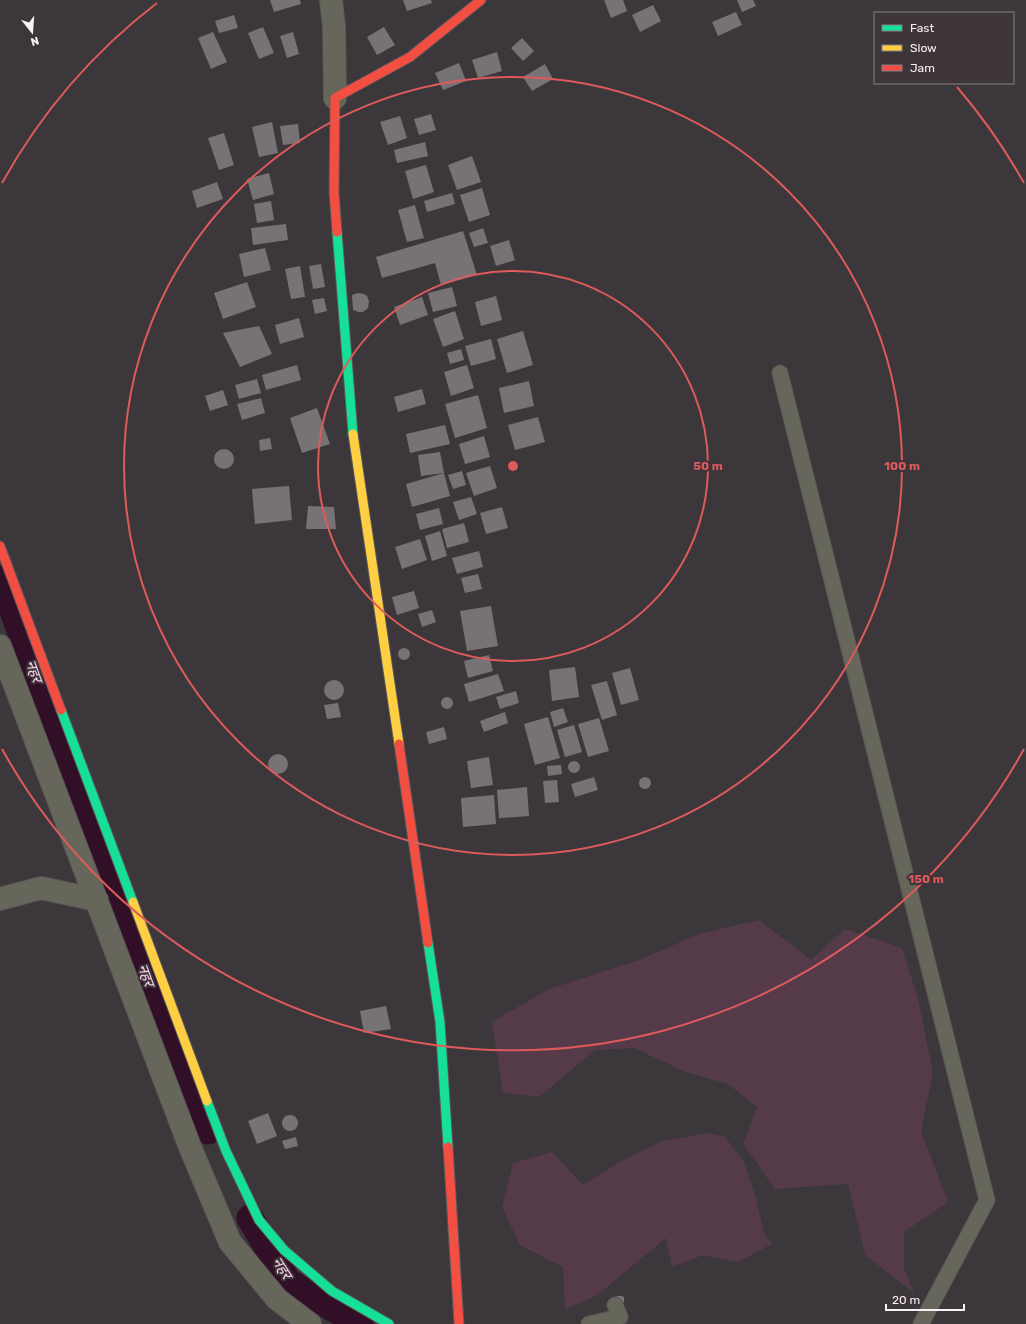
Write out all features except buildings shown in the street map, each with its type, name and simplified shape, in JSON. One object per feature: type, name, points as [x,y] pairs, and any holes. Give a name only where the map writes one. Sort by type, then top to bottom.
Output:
[{"type":"street","points":[[331,0],[334,27],[334,192],[353,438],[440,1022],[459,1324]]},
{"type":"street","points":[[335,98],[410,57],[481,0]]},
{"type":"street","points":[[0,546],[226,1151],[259,1220],[284,1250],[332,1291],[389,1324]]},
{"type":"street","points":[[0,646],[190,1147],[230,1242],[277,1300],[310,1324]]},
{"type":"street","points":[[0,899],[41,888],[97,900]]},
{"type":"lane","points":[[780,373],[987,1200],[921,1324]]},
{"type":"lane","points":[[589,1324],[620,1317],[615,1305]]},
{"type":"shaded area","points":[[759,920],[811,960],[845,929],[902,948],[918,998],[933,1073],[921,1131],[948,1202],[904,1232],[904,1269],[915,1294],[865,1255],[848,1184],[775,1189],[743,1144],[757,1107],[728,1084],[686,1072],[634,1048],[595,1050],[539,1097],[503,1093],[492,1022],[549,989],[639,960],[699,934]]},
{"type":"shaded area","points":[[708,1133],[725,1137],[744,1162],[756,1198],[764,1233],[772,1244],[738,1262],[703,1255],[672,1267],[666,1238],[596,1296],[565,1309],[563,1267],[520,1245],[502,1207],[513,1163],[552,1152],[583,1185],[621,1161],[663,1141]]},
{"type":"waterway","name":"नहर","points":[[0,579],[166,1030],[208,1131]]},
{"type":"waterway","name":"नहर","points":[[250,1218],[288,1282],[360,1324]]},
{"type":"traffic: fast","points":[[337,232],[353,434]]},
{"type":"traffic: fast","points":[[61,710],[133,902]]},
{"type":"traffic: fast","points":[[428,943],[440,1022],[448,1147]]},
{"type":"traffic: fast","points":[[207,1101],[226,1151],[259,1220],[284,1250],[332,1291],[389,1324]]},
{"type":"traffic: slow","points":[[353,434],[399,744]]},
{"type":"traffic: slow","points":[[133,902],[207,1101]]},
{"type":"traffic: jam","points":[[337,232],[334,192],[335,98],[410,57],[481,0]]},
{"type":"traffic: jam","points":[[0,546],[61,710]]},
{"type":"traffic: jam","points":[[399,744],[428,943]]},
{"type":"traffic: jam","points":[[448,1147],[459,1324]]}]
